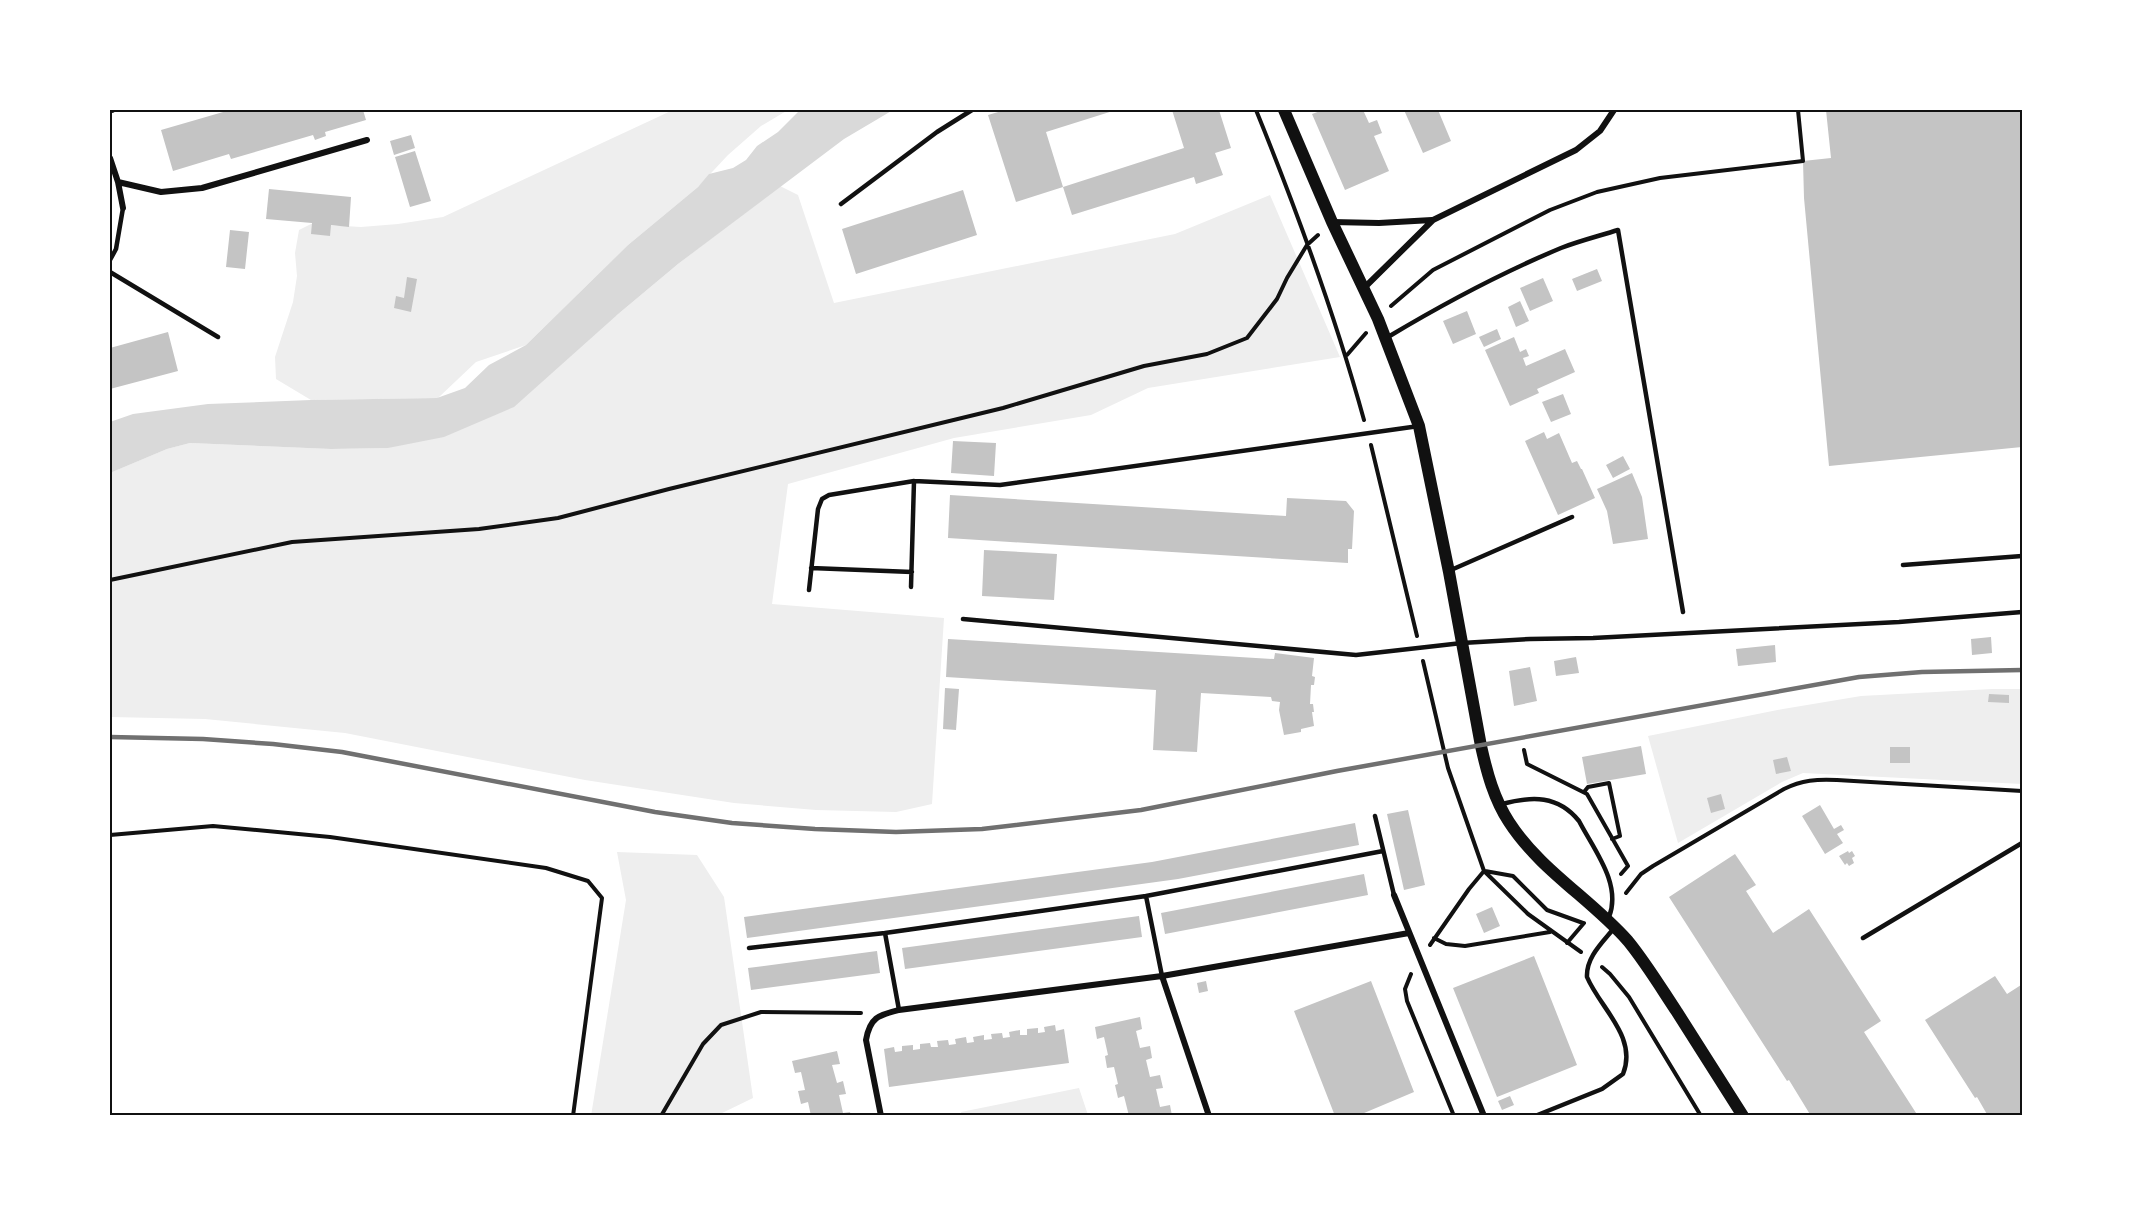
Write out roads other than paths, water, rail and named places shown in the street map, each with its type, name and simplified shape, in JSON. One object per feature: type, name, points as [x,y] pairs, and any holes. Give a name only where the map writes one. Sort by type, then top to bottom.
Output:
[{"type":"main road","points":[[1284,110],[1332,222],[1378,319],[1419,426],[1483,754],[1499,804],[1508,821],[1532,852],[1611,924],[1650,971],[1743,1116]]},
{"type":"street","points":[[1364,289],[1432,220],[1576,150],[1600,131],[1614,110]]},
{"type":"street","points":[[118,182],[161,192],[202,188],[367,140]]},
{"type":"street","points":[[110,158],[123,208]]},
{"type":"street","points":[[1332,222],[1379,223],[1432,220]]},
{"type":"street","points":[[1394,896],[1484,1116]]},
{"type":"street","points":[[881,1116],[866,1040],[868,1028],[875,1018],[883,1014],[899,1010],[1162,976],[1409,933]]},
{"type":"street","points":[[1162,976],[1209,1116]]},
{"type":"lane","points":[[841,204],[937,132],[972,110]]},
{"type":"lane","points":[[110,260],[116,249],[123,208]]},
{"type":"lane","points":[[1385,339],[1501,275],[1563,247],[1618,230],[1683,612]]},
{"type":"lane","points":[[110,272],[218,338]]},
{"type":"lane","points":[[809,590],[818,509],[822,499],[829,495],[914,481],[1000,485],[1419,426]]},
{"type":"lane","points":[[912,587],[914,481]]},
{"type":"lane","points":[[1449,572],[1572,517]]},
{"type":"lane","points":[[1903,565],[2022,556]]},
{"type":"lane","points":[[811,568],[912,572]]},
{"type":"lane","points":[[963,619],[1356,655],[1462,643],[1899,622],[2022,612]]},
{"type":"lane","points":[[1499,804],[1536,798],[1557,804],[1573,814],[1609,878],[1612,905],[1611,924],[1590,958],[1586,970],[1587,977],[1626,1045],[1627,1056],[1623,1074],[1602,1089],[1535,1116]]},
{"type":"lane","points":[[1375,816],[1394,896]]},
{"type":"lane","points":[[1863,938],[2022,843]]},
{"type":"lane","points":[[749,948],[885,933],[1146,896],[1383,851]]},
{"type":"lane","points":[[1146,896],[1162,976]]},
{"type":"lane","points":[[885,933],[899,1010]]},
{"type":"railway","points":[[110,737],[203,739],[342,752],[655,812],[732,823],[896,832],[982,829],[1141,810],[1337,771],[1859,677],[1922,672],[2022,670]]}]
